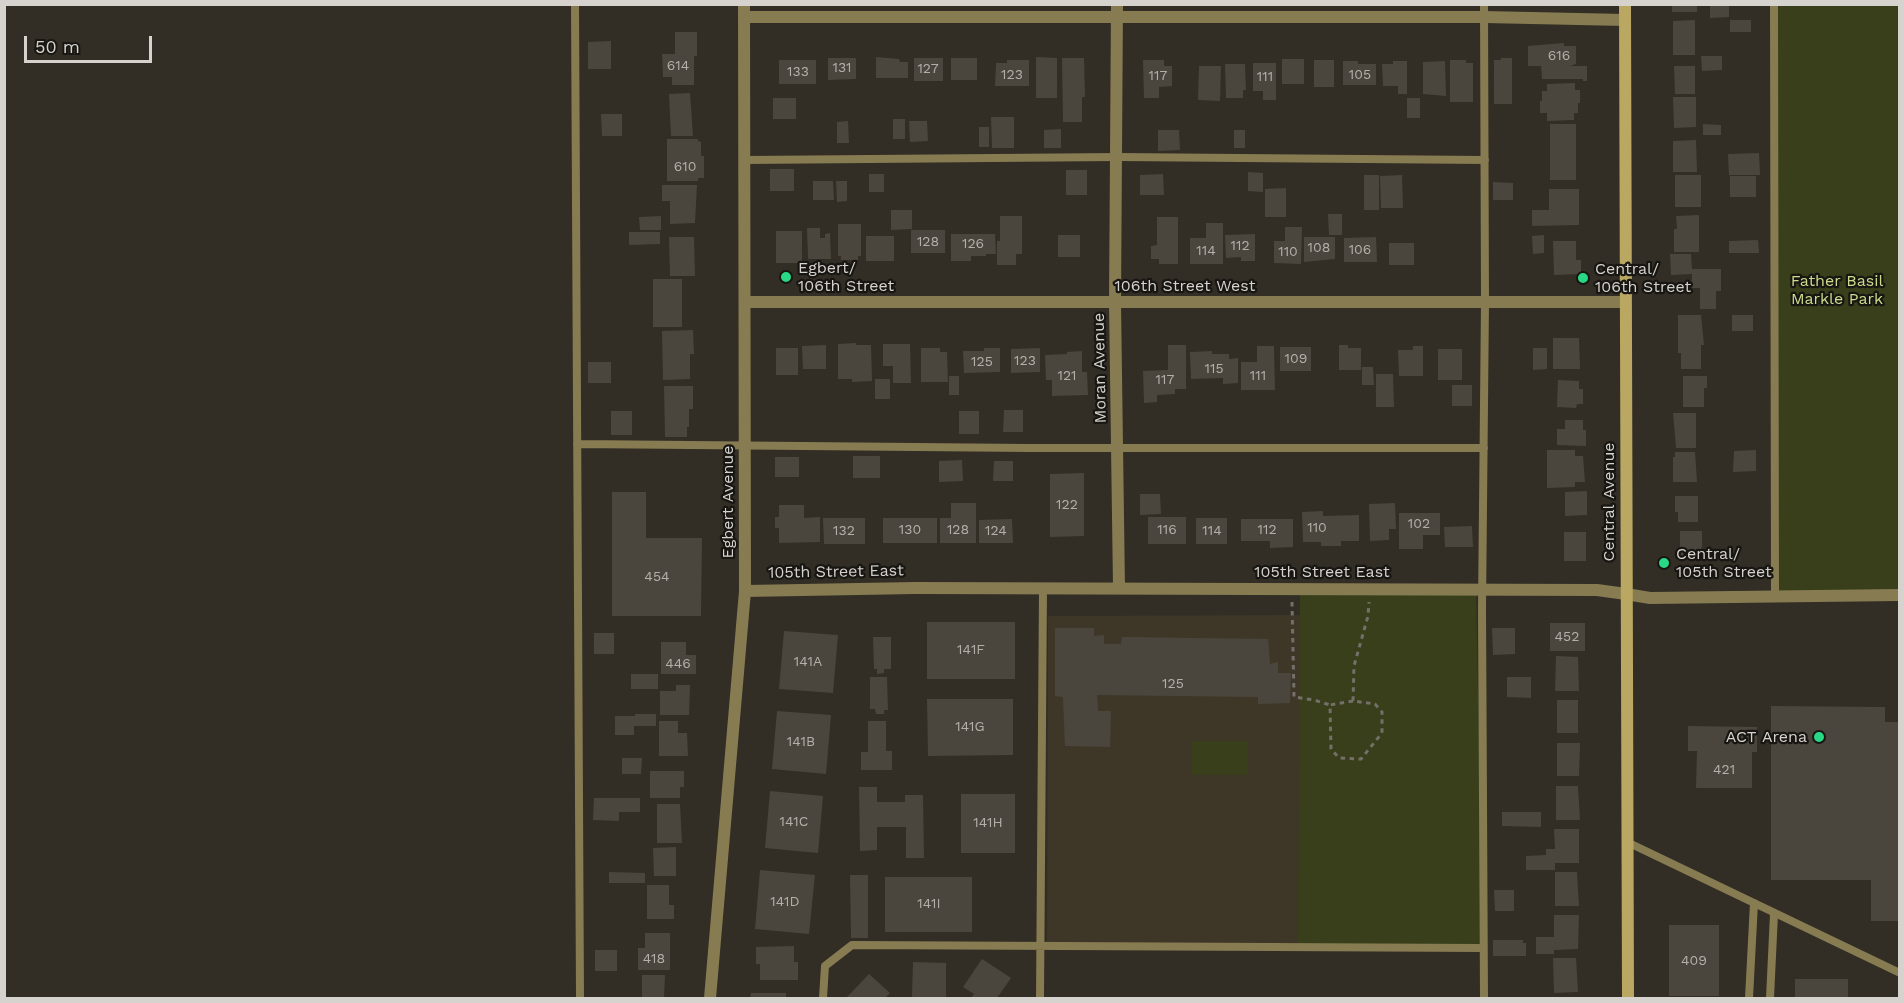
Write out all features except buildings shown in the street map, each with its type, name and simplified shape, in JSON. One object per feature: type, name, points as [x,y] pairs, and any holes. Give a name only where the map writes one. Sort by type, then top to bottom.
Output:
[{"type":"main road","name":"Central Avenue","points":[[1625,4],[1624,302],[1628,999]]},
{"type":"street","name":"Egbert Avenue","points":[[710,999],[745,591],[744,4]]},
{"type":"street","name":"Moran Avenue","points":[[1118,4],[1115,303],[1119,588]]},
{"type":"street","points":[[745,18],[1118,18],[1484,11],[1625,20]]},
{"type":"street","name":"106th Street West","points":[[745,302],[1624,302]]},
{"type":"street","name":"105th Street East","points":[[745,591],[1119,588],[1597,590],[1650,598],[1899,595]]},
{"type":"lane","points":[[575,4],[580,999]]},
{"type":"lane","points":[[1774,4],[1775,597]]},
{"type":"lane","points":[[1484,11],[1484,999]]},
{"type":"lane","points":[[746,160],[1118,157],[1485,160]]},
{"type":"lane","points":[[577,444],[1484,448]]},
{"type":"lane","points":[[1040,999],[1043,588]]},
{"type":"lane","points":[[1627,842],[1899,973]]},
{"type":"lane","points":[[1749,999],[1754,903]]},
{"type":"lane","points":[[1770,999],[1774,914]]},
{"type":"lane","points":[[823,999],[825,966],[852,945],[1484,948]]},
{"type":"path","points":[[1292,608],[1294,697],[1330,705],[1353,700],[1375,704],[1382,712],[1382,733],[1361,759],[1339,758],[1331,749],[1330,705]]},
{"type":"path","points":[[1353,700],[1354,666],[1369,608]]},
{"type":"shaded area","points":[[1302,615],[1302,943],[1047,943],[1048,616]]},
{"type":"green space","name":"Father Basil Markle Park","points":[[1774,5],[1899,5],[1899,596],[1775,597]]},
{"type":"green space","points":[[1300,589],[1476,589],[1483,948],[1298,947]]},
{"type":"green space","points":[[1192,741],[1248,741],[1248,775],[1192,775]]},
{"type":"place","name":"Egbert/ 106th Street","points":[[786,277]]},
{"type":"place","name":"Central/ 106th Street","points":[[1583,278]]},
{"type":"place","name":"Central/ 105th Street","points":[[1664,563]]},
{"type":"place","name":"ACT Arena","points":[[1819,737]]}]
